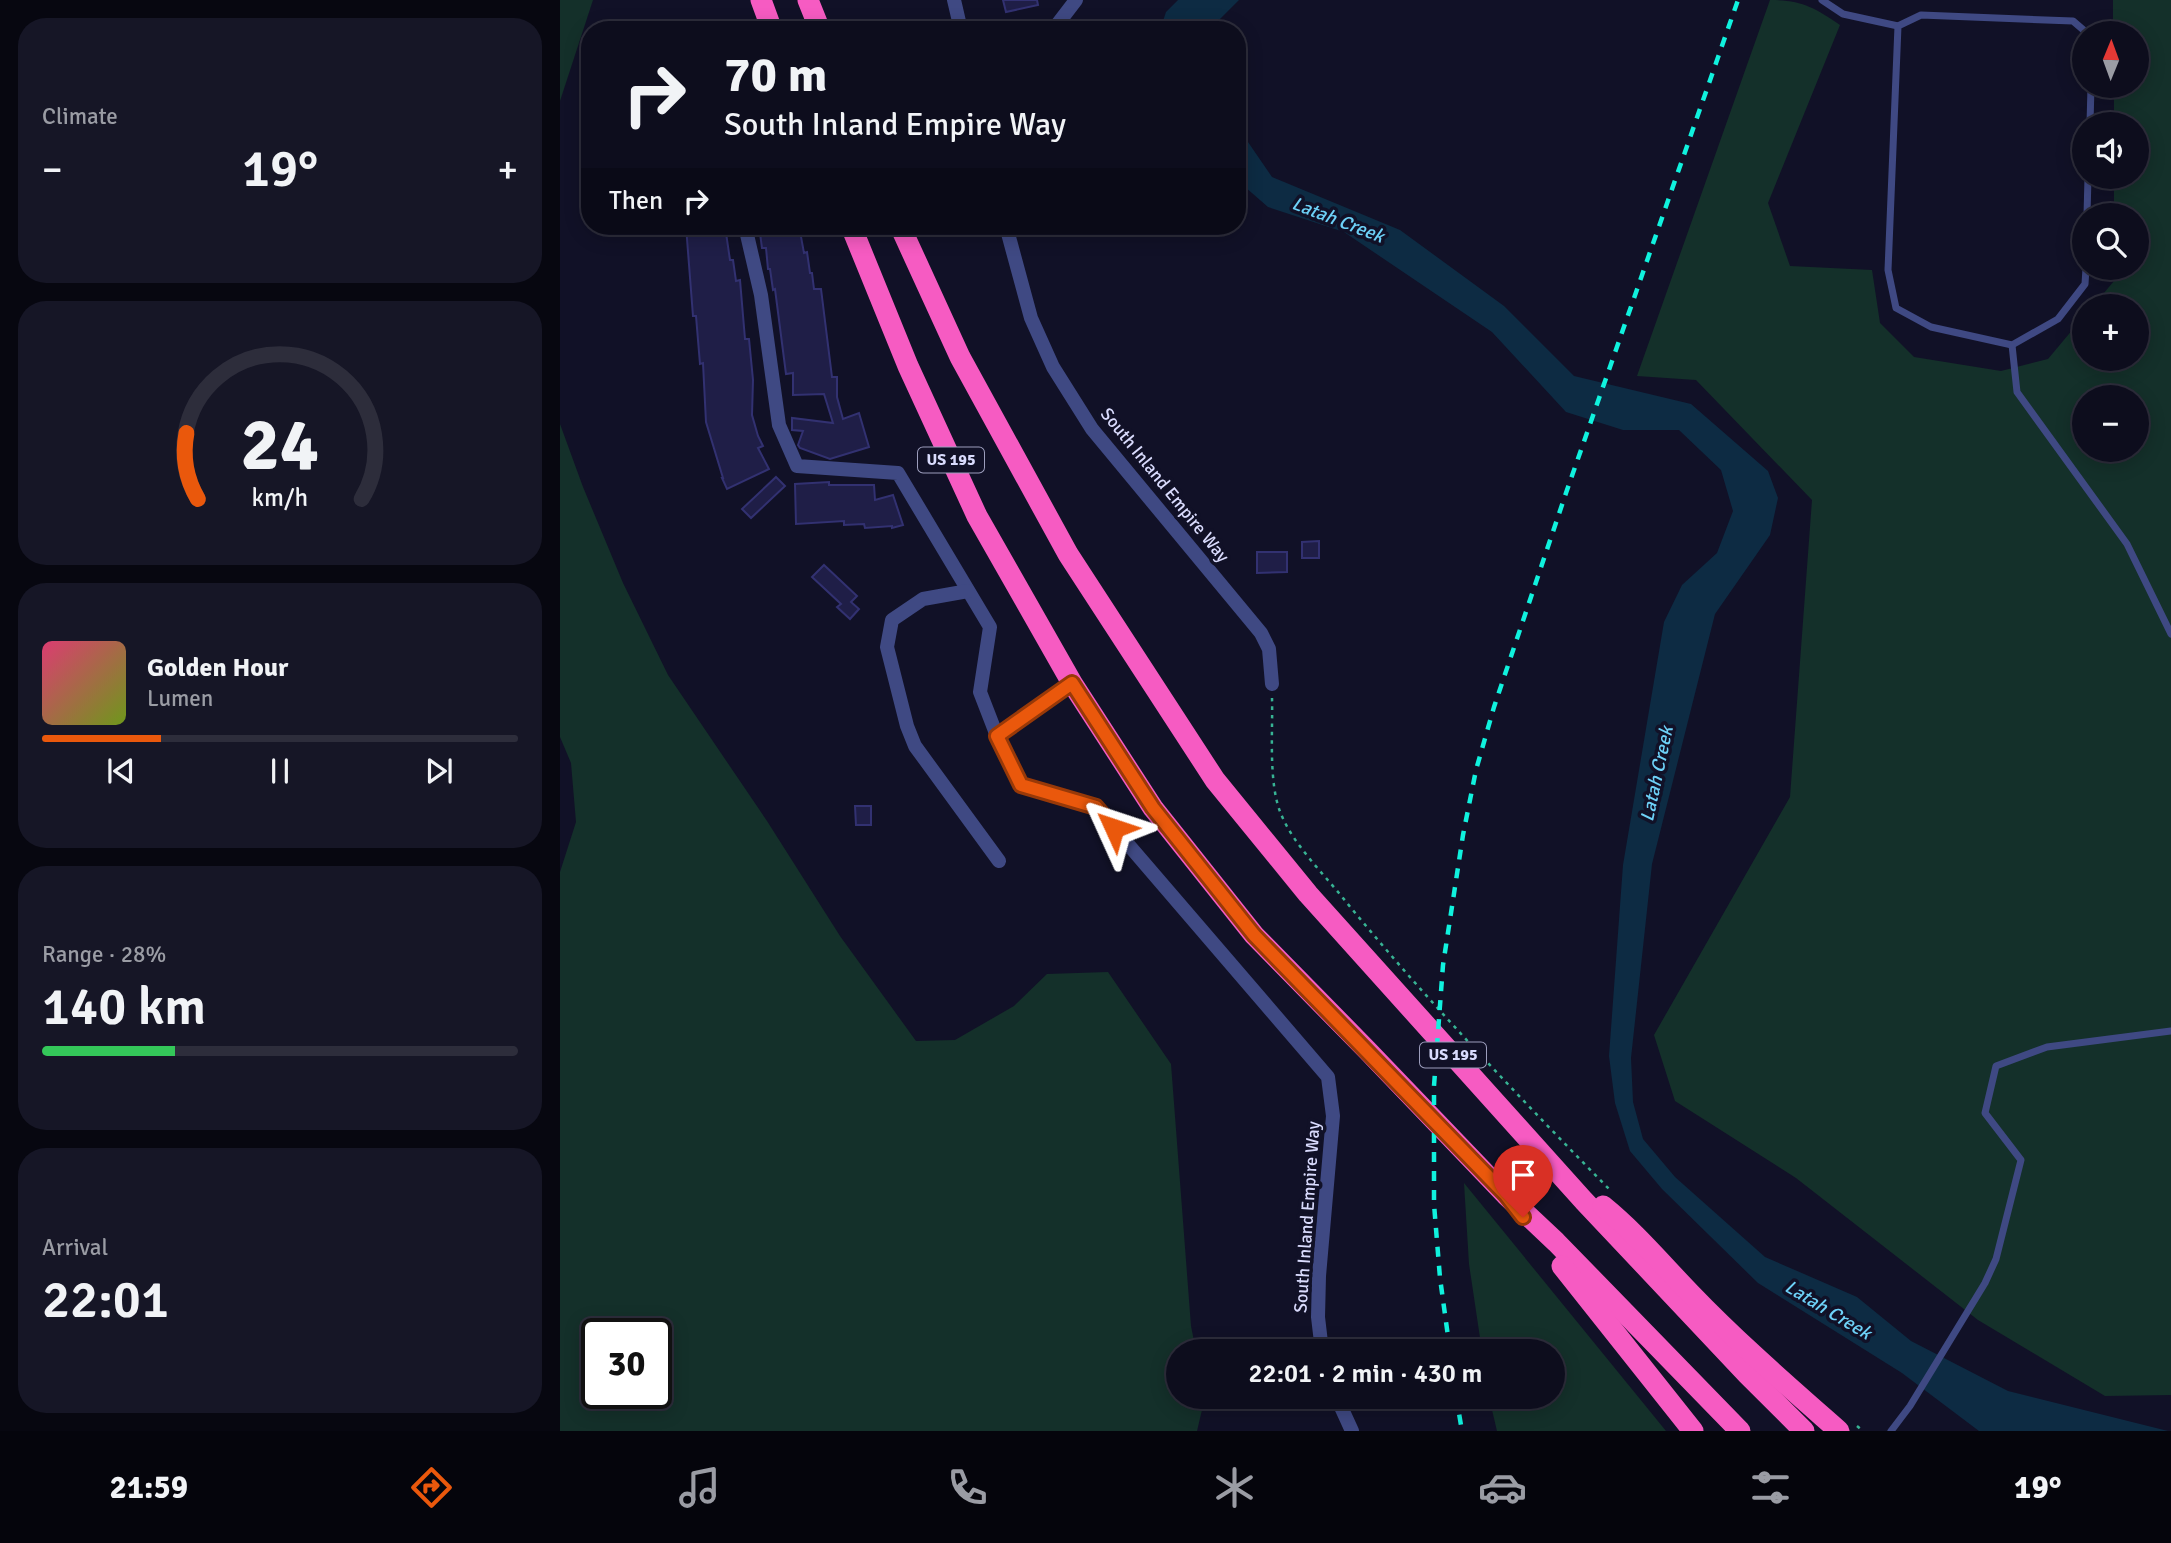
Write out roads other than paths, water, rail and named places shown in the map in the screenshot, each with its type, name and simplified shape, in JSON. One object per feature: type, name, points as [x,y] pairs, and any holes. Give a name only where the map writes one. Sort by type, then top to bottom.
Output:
[{"type":"highway","points":[[761,0],[769,21]]},
{"type":"highway","points":[[808,0],[816,21]]},
{"type":"highway","name":"US 195","points":[[854,235],[908,366],[977,516],[1072,683],[1153,808],[1254,935],[1740,1431]]},
{"type":"highway","name":"US 195","points":[[904,235],[960,357],[1069,554],[1215,780],[1308,894],[1549,1162],[1747,1374],[1804,1431]]},
{"type":"highway","points":[[1549,1162],[1627,1225],[1758,1360],[1846,1427]]},
{"type":"highway","points":[[1506,1195],[1693,1431]]},
{"type":"street","points":[[954,0],[959,21]]},
{"type":"street","points":[[1061,21],[1076,0]]},
{"type":"street","name":"South Inland Empire Way","points":[[747,235],[761,295],[779,425],[797,466],[898,473],[990,627],[981,692],[997,736],[1021,785],[1096,807],[1328,1077],[1333,1116],[1319,1276],[1321,1339]]},
{"type":"street","name":"South Inland Empire Way","points":[[1008,235],[1031,318],[1053,368],[1091,429],[1261,633],[1269,649],[1272,684]]},
{"type":"street","points":[[968,591],[923,599],[892,620],[887,646],[907,726],[915,746],[999,861]]},
{"type":"street","points":[[997,736],[1072,683]]},
{"type":"street","points":[[1342,1409],[1352,1431]]},
{"type":"lane","points":[[1822,0],[1843,13],[1898,26],[1921,15],[2073,21]]},
{"type":"lane","points":[[1898,26],[1888,270],[1896,308],[1931,327],[2012,345],[2058,318],[2085,284],[2085,280]]},
{"type":"lane","points":[[2012,345],[2017,392],[2127,544],[2171,634]]},
{"type":"lane","points":[[1891,1431],[1910,1406],[1964,1320],[1996,1259],[2021,1160],[1985,1113],[1996,1066],[2047,1047],[2171,1031]]},
{"type":"water","points":[[1178,0],[1239,0],[1218,21],[1163,21],[1166,12]]},
{"type":"water","name":"Latah Creek","points":[[1246,139],[1272,177],[1400,230],[1504,306],[1574,376],[1691,404],[1768,471],[1778,498],[1770,535],[1715,614],[1652,864],[1631,1058],[1633,1102],[1643,1139],[1675,1177],[1765,1257],[1857,1297],[1911,1341],[2008,1391],[2168,1431],[1979,1431],[1902,1373],[1758,1283],[1662,1189],[1630,1151],[1615,1103],[1609,1056],[1623,865],[1664,622],[1682,585],[1717,553],[1733,511],[1721,470],[1679,430],[1623,430],[1566,412],[1492,332],[1344,232],[1268,207],[1246,188]]},
{"type":"railway","points":[[1448,1339],[1434,1204],[1434,1086],[1443,965],[1476,770],[1494,707],[1566,493],[1738,0]]},
{"type":"railway","points":[[1458,1409],[1462,1431]]}]
